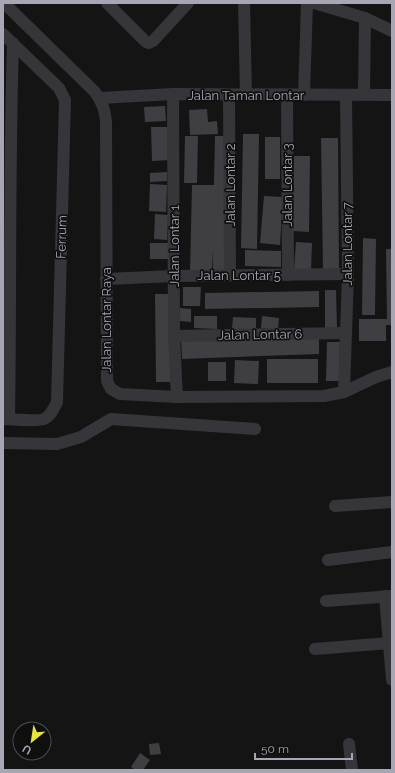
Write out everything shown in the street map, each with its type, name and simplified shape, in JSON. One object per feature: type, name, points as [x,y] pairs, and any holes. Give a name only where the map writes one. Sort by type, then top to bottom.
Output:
[{"type":"street","points":[[107,3],[146,42],[149,43],[153,41],[188,3]]},
{"type":"street","points":[[244,3],[246,95]]},
{"type":"street","points":[[304,95],[307,3]]},
{"type":"street","points":[[314,3],[365,18],[392,30]]},
{"type":"street","name":"Jalan Lontar Raya","points":[[7,4],[88,84],[100,98],[105,110],[106,380],[111,389],[120,394],[177,397],[324,396],[344,392],[392,372]]},
{"type":"street","points":[[364,95],[365,18]]},
{"type":"street","name":"Ferrum","points":[[3,34],[59,88],[65,100],[57,402],[49,416],[43,420],[6,419]]},
{"type":"street","points":[[6,419],[10,305],[10,142],[13,43]]},
{"type":"street","name":"Jalan Taman Lontar","points":[[100,98],[173,94],[392,95]]},
{"type":"street","name":"Jalan Lontar 1","points":[[173,94],[174,336],[177,397]]},
{"type":"street","name":"Jalan Lontar 2","points":[[229,95],[230,275]]},
{"type":"street","name":"Jalan Lontar 3","points":[[287,95],[288,275]]},
{"type":"street","name":"Jalan Lontar 7","points":[[344,392],[348,274],[346,95]]},
{"type":"street","name":"Jalan Lontar 5","points":[[106,279],[174,276],[348,274]]},
{"type":"street","name":"Jalan Lontar 6","points":[[174,336],[346,333]]},
{"type":"street","points":[[3,443],[57,444],[81,437],[111,419],[255,430]]},
{"type":"street","points":[[335,506],[392,502]]},
{"type":"street","points":[[328,560],[392,552]]},
{"type":"street","points":[[326,601],[388,596],[389,644],[392,680]]},
{"type":"street","points":[[315,649],[389,644]]},
{"type":"street","points":[[349,744],[352,770]]},
{"type":"building","points":[[165,106],[166,121],[145,122],[144,107]]},
{"type":"building","points":[[207,109],[208,122],[217,121],[218,134],[190,135],[189,110]]},
{"type":"building","points":[[151,127],[172,127],[172,160],[152,161]]},
{"type":"building","points":[[243,134],[259,134],[257,249],[241,248]]},
{"type":"building","points":[[185,136],[198,136],[197,183],[184,183]]},
{"type":"building","points":[[215,136],[226,136],[224,273],[213,272],[212,249],[212,273],[190,273],[192,185],[214,185]]},
{"type":"building","points":[[265,137],[280,137],[280,179],[265,179]]},
{"type":"building","points":[[321,138],[338,138],[339,269],[323,269]]},
{"type":"building","points":[[294,156],[310,156],[309,232],[293,231]]},
{"type":"building","points":[[167,172],[167,181],[150,182],[150,173]]},
{"type":"building","points":[[150,184],[167,185],[166,212],[149,211]]},
{"type":"building","points":[[264,196],[283,197],[280,245],[260,243]]},
{"type":"building","points":[[155,214],[168,215],[167,240],[154,239]]},
{"type":"building","points":[[363,238],[376,239],[375,315],[362,315]]},
{"type":"building","points":[[296,242],[312,243],[311,271],[294,270]]},
{"type":"building","points":[[150,243],[168,243],[168,259],[150,259]]},
{"type":"building","points":[[386,249],[392,249],[392,325],[386,325],[386,341],[359,341],[359,319],[387,319]]},
{"type":"building","points":[[245,250],[281,251],[281,267],[245,266]]},
{"type":"building","points":[[183,287],[201,287],[200,306],[183,306]]},
{"type":"building","points":[[325,290],[336,290],[337,328],[325,328]]},
{"type":"building","points":[[319,291],[319,307],[205,309],[205,293]]},
{"type":"building","points":[[155,294],[169,294],[171,382],[156,382]]},
{"type":"building","points":[[180,308],[191,309],[191,322],[180,321]]},
{"type":"building","points":[[194,316],[217,316],[217,329],[194,328]]},
{"type":"building","points":[[262,316],[279,318],[278,330],[261,328]]},
{"type":"building","points":[[233,317],[256,318],[256,330],[232,329]]},
{"type":"building","points":[[319,334],[319,354],[182,359],[181,339]]},
{"type":"building","points":[[327,342],[340,342],[339,381],[326,381]]},
{"type":"building","points":[[267,359],[318,359],[318,383],[267,383]]},
{"type":"building","points":[[235,360],[259,361],[258,384],[234,383]]},
{"type":"building","points":[[208,362],[226,362],[226,381],[208,381]]},
{"type":"building","points":[[159,743],[161,754],[150,755],[149,744]]},
{"type":"building","points":[[140,753],[150,760],[143,770],[135,770],[131,767]]}]
